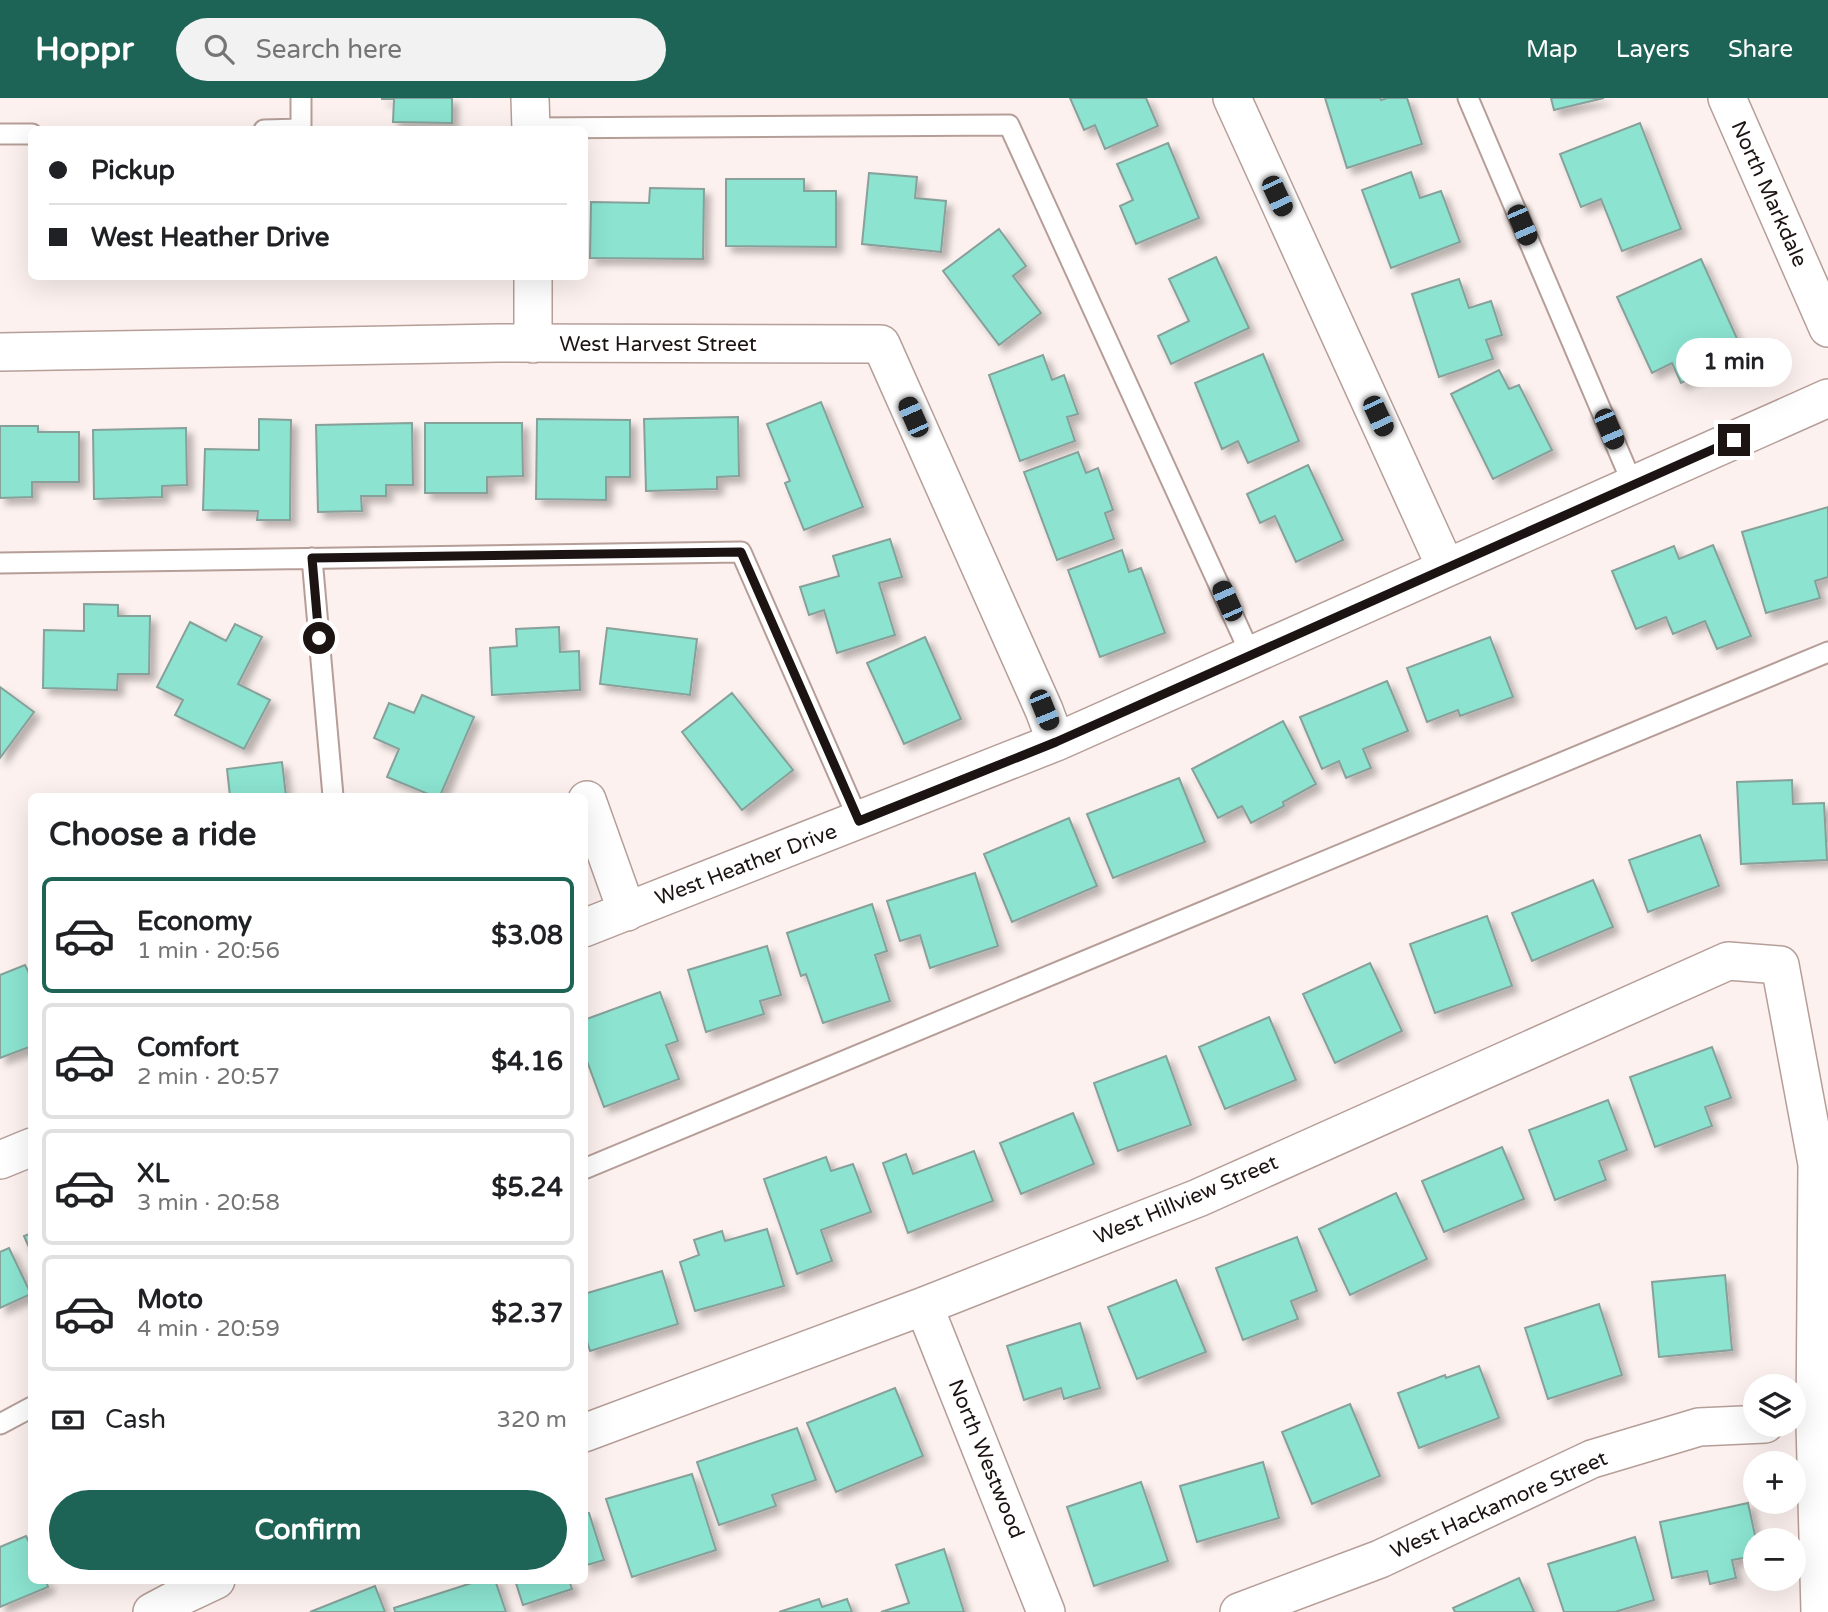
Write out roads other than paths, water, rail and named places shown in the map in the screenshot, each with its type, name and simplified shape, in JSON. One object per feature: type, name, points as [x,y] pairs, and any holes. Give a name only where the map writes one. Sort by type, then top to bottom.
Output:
[{"type":"street","points":[[1232,98],[1446,568]]},
{"type":"street","name":"North Markdale","points":[[1727,98],[1828,328]]},
{"type":"street","points":[[533,280],[533,344]]},
{"type":"street","name":"West Harvest Street","points":[[0,352],[533,344],[881,344],[1056,742]]},
{"type":"street","name":"West Heather Drive","points":[[588,927],[1056,742],[1828,398]]},
{"type":"street","name":"West Heather Drive","points":[[588,803],[627,912]]},
{"type":"street","name":"West Hillview Street","points":[[588,1432],[924,1306],[1198,1198],[1728,961],[1780,965],[1817,1164],[1806,1384]]},
{"type":"street","points":[[0,1160],[28,1149]]},
{"type":"street","name":"North Westwood","points":[[924,1306],[1046,1612]]},
{"type":"street","name":"West Hackamore Street","points":[[1239,1612],[1380,1559],[1592,1459],[1699,1427],[1743,1425]]},
{"type":"street","points":[[1805,1437],[1821,1612]]},
{"type":"street","points":[[152,1612],[207,1584]]},
{"type":"lane","points":[[301,98],[301,126]]},
{"type":"lane","points":[[1468,98],[1633,485]]},
{"type":"lane","points":[[531,118],[1009,125],[1251,655]]},
{"type":"lane","points":[[0,134],[28,134]]},
{"type":"lane","points":[[0,563],[741,552],[859,821]]},
{"type":"lane","points":[[312,558],[333,793]]},
{"type":"lane","points":[[588,1167],[1828,652]]},
{"type":"lane","points":[[0,1424],[28,1409]]}]
